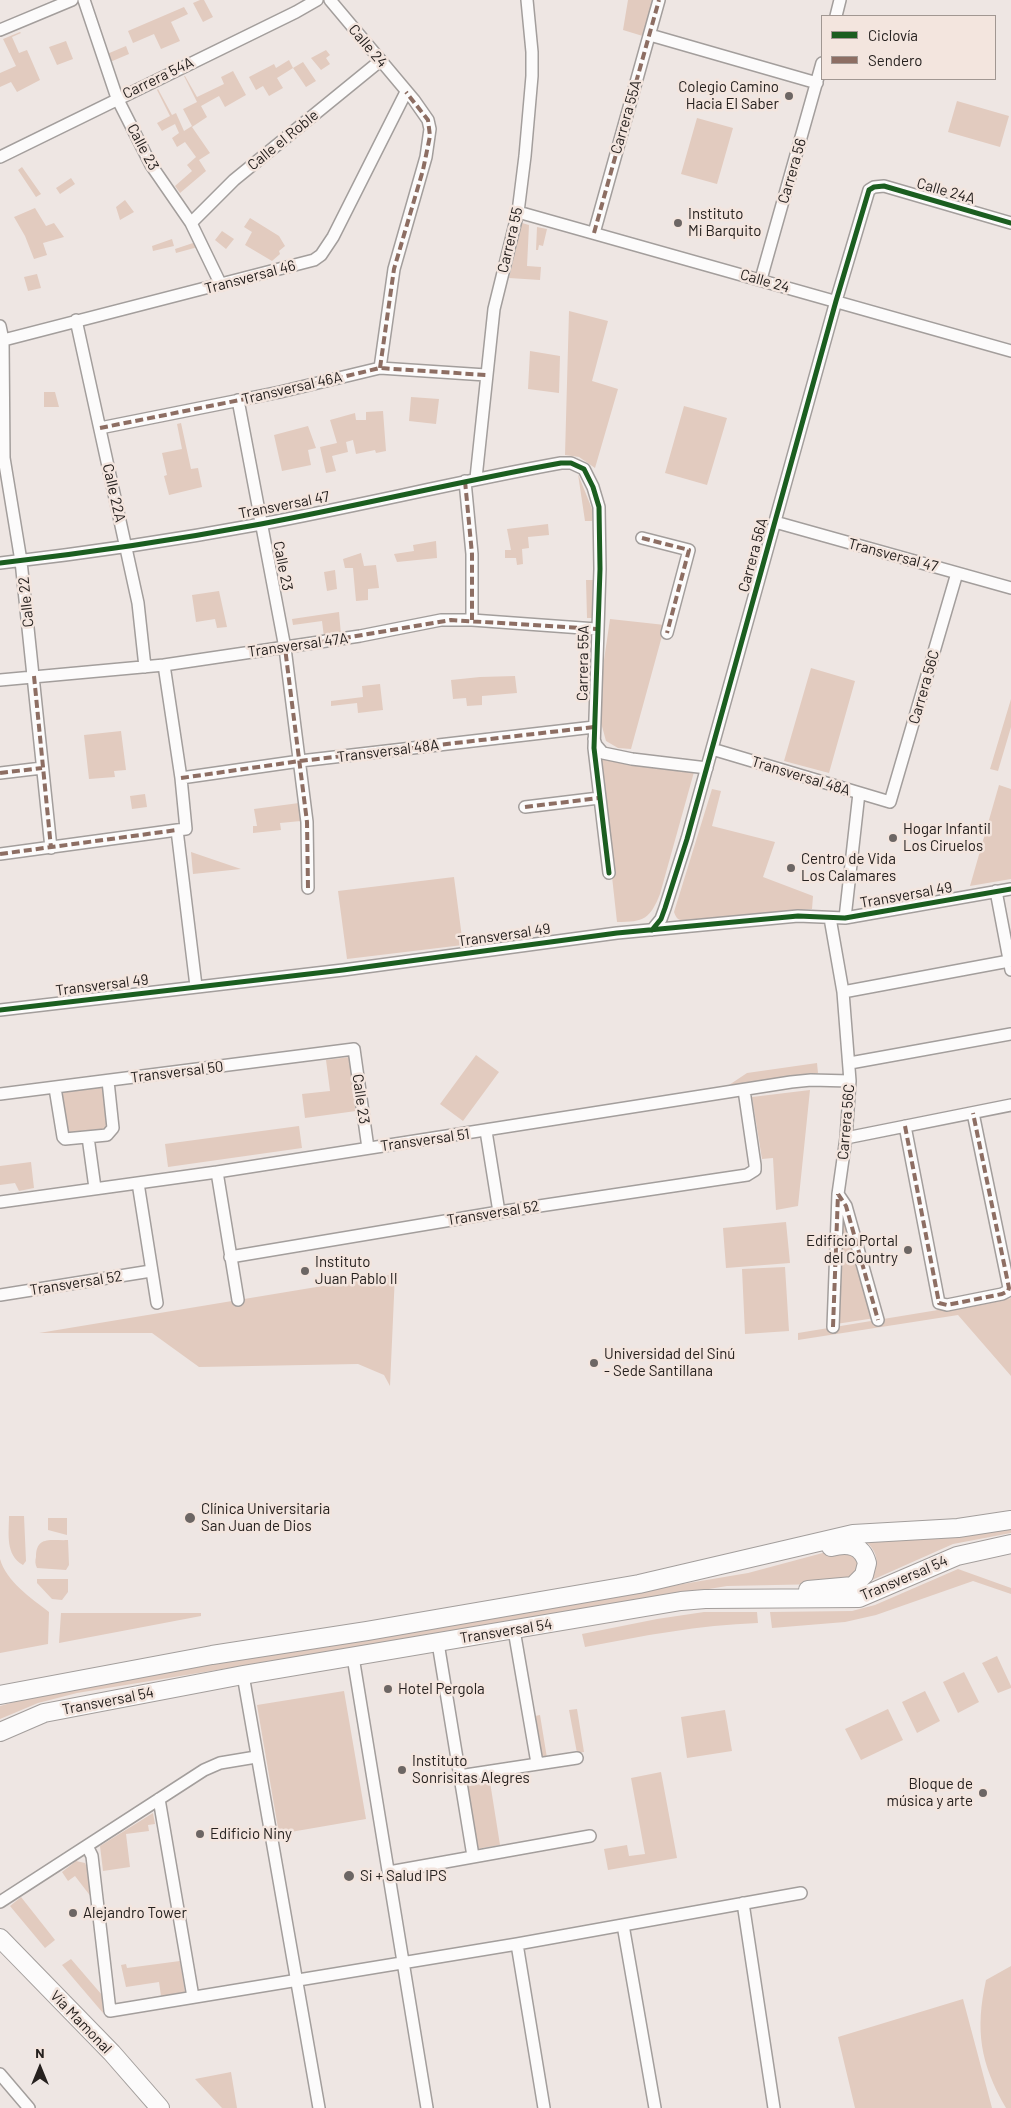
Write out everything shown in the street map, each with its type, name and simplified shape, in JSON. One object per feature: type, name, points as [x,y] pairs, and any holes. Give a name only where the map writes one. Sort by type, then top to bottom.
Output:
[{"type":"main road","name":"Transversal 54","points":[[0,1695],[212,1655],[387,1628],[640,1584],[685,1575],[853,1534],[958,1528],[1011,1520]]},
{"type":"main road","points":[[685,1575],[751,1564],[842,1544],[858,1548],[867,1563],[864,1575],[854,1586],[705,1599]]},
{"type":"main road","name":"Transversal 54","points":[[0,1732],[44,1713],[242,1675],[664,1604],[705,1599],[818,1600],[859,1598],[957,1556],[1011,1544]]},
{"type":"main road","name":"Vía Mamonal","points":[[0,1930],[3,1943],[112,2053],[160,2108]]},
{"type":"street","points":[[0,30],[72,0]]},
{"type":"street","name":"Calle 23","points":[[84,0],[117,98],[152,165],[191,223],[221,285]]},
{"type":"street","name":"Carrera 54A","points":[[0,157],[117,98],[258,31],[316,0]]},
{"type":"street","name":"Calle 24","points":[[330,0],[428,120],[430,136],[424,164],[394,269],[380,368]]},
{"type":"street","name":"Carrera 55","points":[[472,620],[470,479],[494,309],[518,212],[532,76],[528,0]]},
{"type":"street","name":"Carrera 55A","points":[[594,233],[659,0]]},
{"type":"street","points":[[836,15],[840,0]]},
{"type":"street","points":[[650,36],[817,83]]},
{"type":"street","name":"Calle el Roble","points":[[191,223],[234,180],[380,61]]},
{"type":"street","name":"Carrera 56","points":[[761,280],[821,67]]},
{"type":"street","name":"Transversal 46","points":[[2,341],[76,320],[221,285],[314,260],[333,237],[406,92]]},
{"type":"street","name":"Calle 24A","points":[[874,187],[884,186],[1011,223]]},
{"type":"street","name":"Carrera 56A","points":[[652,930],[661,919],[666,908],[707,768],[836,301],[869,190],[874,187]]},
{"type":"street","name":"Calle 24","points":[[518,212],[1011,351]]},
{"type":"street","name":"Calle 22A","points":[[76,320],[138,603],[145,667]]},
{"type":"street","name":"Calle 22","points":[[0,326],[2,341],[4,458],[22,561],[51,848]]},
{"type":"street","name":"Transversal 46A","points":[[100,428],[280,392],[380,368],[486,375]]},
{"type":"street","name":"Calle 23","points":[[238,400],[285,648],[307,822],[308,888]]},
{"type":"street","name":"Carrera 55A","points":[[571,463],[584,469],[599,507],[600,569],[596,629],[594,732],[599,798],[609,873]]},
{"type":"street","name":"Transversal 47","points":[[0,563],[126,546],[262,524],[470,479],[571,463]]},
{"type":"street","name":"Transversal 47","points":[[775,522],[1011,588]]},
{"type":"street","points":[[642,538],[689,550],[667,634]]},
{"type":"street","name":"Carrera 56C","points":[[890,802],[957,573]]},
{"type":"street","name":"Transversal 47A","points":[[0,680],[145,667],[285,648],[442,620],[472,620],[596,629]]},
{"type":"street","points":[[0,854],[186,829],[181,778],[164,664]]},
{"type":"street","points":[[594,732],[596,745],[603,753],[632,759],[707,768]]},
{"type":"street","name":"Transversal 48A","points":[[181,778],[300,761],[594,732]]},
{"type":"street","name":"Transversal 48A","points":[[712,749],[890,802]]},
{"type":"street","points":[[0,773],[42,768]]},
{"type":"street","points":[[845,918],[859,793]]},
{"type":"street","points":[[525,807],[599,798]]},
{"type":"street","points":[[177,830],[196,986]]},
{"type":"street","name":"Transversal 49","points":[[0,1010],[343,970],[541,942],[798,916],[845,918],[1011,889]]},
{"type":"street","points":[[844,992],[1010,965],[996,891]]},
{"type":"street","name":"Carrera 56C","points":[[830,918],[844,992],[850,1062],[846,1138],[838,1194],[833,1327]]},
{"type":"street","points":[[850,1062],[1011,1034]]},
{"type":"street","name":"Calle 23","points":[[354,1049],[368,1148]]},
{"type":"street","name":"Transversal 50","points":[[0,1094],[354,1049]]},
{"type":"street","name":"Transversal 51","points":[[0,1202],[216,1172],[811,1080],[850,1081]]},
{"type":"street","points":[[54,1088],[61,1136],[66,1139],[107,1135],[113,1131],[108,1081]]},
{"type":"street","name":"Transversal 52","points":[[230,1256],[747,1174],[755,1170],[744,1090]]},
{"type":"street","points":[[846,1138],[1011,1105]]},
{"type":"street","points":[[905,1126],[939,1303],[947,1305],[1002,1294],[1008,1291],[1009,1288],[973,1113]]},
{"type":"street","points":[[486,1131],[499,1212]]},
{"type":"street","points":[[88,1137],[95,1188]]},
{"type":"street","points":[[216,1172],[238,1300]]},
{"type":"street","points":[[138,1183],[157,1303]]},
{"type":"street","points":[[838,1194],[846,1206],[878,1320]]},
{"type":"street","name":"Transversal 52","points":[[0,1294],[151,1271]]},
{"type":"street","points":[[514,1630],[537,1763]]},
{"type":"street","points":[[438,1642],[473,1856]]},
{"type":"street","points":[[353,1657],[427,2108]]},
{"type":"street","points":[[242,1675],[319,2108]]},
{"type":"street","points":[[0,1902],[204,1770],[220,1763],[256,1757]]},
{"type":"street","points":[[459,1776],[577,1758]]},
{"type":"street","points":[[159,1800],[193,1997]]},
{"type":"street","points":[[388,1872],[590,1836]]},
{"type":"street","points":[[87,1846],[92,1856],[110,2010],[517,1944],[801,1893]]},
{"type":"street","points":[[743,1903],[774,2108]]},
{"type":"street","points":[[623,1925],[655,2108]]},
{"type":"street","points":[[517,1944],[544,2108]]},
{"type":"street","points":[[0,2074],[29,2108]]},
{"type":"shaded area","points":[[204,0],[213,17],[203,22],[193,3]]},
{"type":"shaded area","points":[[628,0],[655,0],[646,37],[623,30]]},
{"type":"shaded area","points":[[184,7],[188,14],[171,22],[180,41],[161,49],[154,34],[133,43],[128,31]]},
{"type":"shaded area","points":[[20,32],[12,37],[19,53],[27,50],[40,80],[17,92],[11,82],[0,87],[0,73],[16,66],[3,39]]},
{"type":"shaded area","points":[[66,41],[73,59],[57,65],[49,47]]},
{"type":"shaded area","points":[[126,46],[129,54],[110,62],[107,54]]},
{"type":"shaded area","points":[[326,50],[330,55],[326,58],[330,64],[321,70],[311,58]]},
{"type":"shaded area","points":[[289,60],[293,68],[277,78],[283,88],[269,96],[263,86],[256,90],[249,77],[274,64],[276,68]]},
{"type":"shaded area","points":[[303,62],[316,81],[306,87],[293,68]]},
{"type":"shaded area","points":[[233,71],[246,95],[225,107],[219,96],[201,106],[207,117],[192,127],[210,153],[199,160],[206,171],[180,193],[175,186],[192,171],[187,165],[196,157],[185,142],[177,147],[172,138],[179,133],[175,124],[162,131],[157,123],[170,116],[157,90],[172,115],[176,113],[184,131],[192,126],[183,109],[197,102],[184,76],[197,97],[224,84],[221,77]]},
{"type":"shaded area","points":[[957,101],[1009,116],[1000,147],[948,132]]},
{"type":"shaded area","points":[[697,118],[733,128],[717,184],[681,174]]},
{"type":"shaded area","points":[[22,167],[41,194],[36,197],[18,170]]},
{"type":"shaded area","points":[[71,178],[75,184],[60,194],[56,188]]},
{"type":"shaded area","points":[[125,200],[134,212],[120,220],[116,207]]},
{"type":"shaded area","points":[[35,208],[46,226],[54,223],[64,237],[43,243],[47,255],[34,259],[25,236],[14,217]]},
{"type":"shaded area","points":[[250,218],[279,236],[285,246],[272,261],[245,245],[252,232],[244,227]]},
{"type":"shaded area","points":[[522,223],[529,225],[527,266],[541,267],[540,280],[509,278]]},
{"type":"shaded area","points":[[537,227],[547,229],[543,246],[539,245],[538,250],[536,250]]},
{"type":"shaded area","points":[[222,231],[234,239],[226,249],[215,240]]},
{"type":"shaded area","points":[[172,239],[174,246],[153,251],[152,246]]},
{"type":"shaded area","points":[[196,242],[198,247],[176,253],[175,249]]},
{"type":"shaded area","points":[[37,274],[41,288],[28,291],[24,277]]},
{"type":"shaded area","points":[[569,311],[608,321],[592,381],[618,389],[595,468],[579,457],[565,455]]},
{"type":"shaded area","points":[[530,351],[560,356],[559,393],[528,389]]},
{"type":"shaded area","points":[[44,392],[55,392],[59,407],[44,407]]},
{"type":"shaded area","points":[[411,397],[439,399],[436,424],[409,421]]},
{"type":"shaded area","points":[[684,406],[727,418],[707,485],[665,473]]},
{"type":"shaded area","points":[[383,411],[386,451],[376,453],[375,450],[356,454],[353,440],[346,442],[348,452],[332,456],[336,471],[326,473],[320,447],[337,443],[330,420],[355,413],[356,420],[366,420],[366,412]]},
{"type":"shaded area","points":[[181,423],[191,469],[198,468],[202,487],[169,495],[164,476],[167,475],[162,453],[182,449],[177,424]]},
{"type":"shaded area","points":[[308,426],[316,448],[308,450],[311,465],[282,471],[274,435]]},
{"type":"shaded area","points":[[578,474],[592,509],[592,521],[585,521]]},
{"type":"shaded area","points":[[548,524],[549,535],[528,537],[529,548],[522,549],[523,564],[517,565],[516,558],[505,558],[505,550],[511,550],[507,529]]},
{"type":"shaded area","points":[[436,541],[437,558],[397,562],[394,554],[414,551],[413,545]]},
{"type":"shaded area","points":[[361,553],[364,566],[376,565],[379,588],[368,589],[368,600],[356,601],[353,568],[345,568],[343,559]]},
{"type":"shaded area","points":[[335,570],[337,589],[327,591],[324,572]]},
{"type":"shaded area","points":[[586,580],[593,580],[592,618],[587,618]]},
{"type":"shaded area","points":[[219,591],[227,627],[217,628],[215,619],[196,622],[192,595]]},
{"type":"shaded area","points":[[339,612],[341,635],[324,637],[322,621],[293,625],[292,619]]},
{"type":"shaded area","points":[[610,619],[665,625],[631,749],[618,748],[606,741],[597,708]]},
{"type":"shaded area","points":[[811,668],[855,681],[829,773],[784,761]]},
{"type":"shaded area","points":[[515,676],[517,693],[482,696],[482,705],[467,706],[466,698],[453,699],[451,680]]},
{"type":"shaded area","points":[[380,684],[383,710],[358,713],[357,703],[331,706],[331,701],[363,697],[362,686]]},
{"type":"shaded area","points":[[1011,699],[1011,727],[998,771],[990,769]]},
{"type":"shaded area","points":[[121,731],[126,770],[114,771],[115,777],[89,779],[84,735]]},
{"type":"shaded area","points":[[599,759],[694,772],[660,894],[653,909],[640,920],[617,922]]},
{"type":"shaded area","points":[[999,785],[1011,789],[1011,879],[970,886]]},
{"type":"shaded area","points":[[712,789],[721,791],[712,826],[775,842],[763,877],[813,896],[812,909],[684,921],[676,917],[674,912]]},
{"type":"shaded area","points":[[145,794],[147,807],[132,809],[130,796]]},
{"type":"shaded area","points":[[299,803],[301,821],[280,823],[281,830],[253,833],[253,826],[257,826],[254,809]]},
{"type":"shaded area","points":[[191,852],[241,869],[193,874]]},
{"type":"shaded area","points":[[454,877],[463,945],[347,959],[338,891]]},
{"type":"shaded area","points":[[476,1055],[499,1072],[463,1121],[440,1104]]},
{"type":"shaded area","points":[[349,1057],[356,1111],[305,1118],[302,1094],[330,1091],[326,1060]]},
{"type":"shaded area","points":[[817,1063],[818,1073],[726,1087],[747,1073]]},
{"type":"shaded area","points":[[103,1086],[109,1129],[63,1135],[58,1091]]},
{"type":"shaded area","points":[[810,1090],[798,1206],[776,1210],[773,1158],[762,1159],[752,1097]]},
{"type":"shaded area","points":[[299,1126],[302,1148],[168,1167],[165,1144]]},
{"type":"shaded area","points":[[31,1162],[34,1188],[19,1191],[15,1183],[0,1185],[0,1166]]},
{"type":"shaded area","points":[[841,1207],[875,1318],[836,1324]]},
{"type":"shaded area","points":[[786,1222],[790,1263],[726,1268],[723,1228]]},
{"type":"shaded area","points":[[785,1267],[789,1331],[745,1334],[742,1269]]},
{"type":"shaded area","points":[[395,1274],[390,1386],[384,1375],[358,1364],[199,1367],[152,1333],[39,1333]]},
{"type":"shaded area","points":[[1011,1298],[1011,1376],[958,1315],[798,1340],[798,1333]]},
{"type":"shaded area","points":[[9,1516],[24,1516],[26,1561],[23,1565],[13,1556],[9,1543]]},
{"type":"shaded area","points":[[48,1518],[67,1518],[67,1535],[48,1530]]},
{"type":"shaded area","points":[[1011,1527],[1011,1533],[953,1544],[872,1580],[876,1568],[875,1553],[864,1540]]},
{"type":"shaded area","points":[[68,1540],[69,1565],[66,1570],[37,1568],[35,1561],[37,1550],[42,1542]]},
{"type":"shaded area","points":[[845,1547],[861,1558],[857,1577],[824,1584],[727,1586],[77,1693],[38,1703],[0,1719],[0,1706],[46,1693],[748,1573]]},
{"type":"shaded area","points":[[0,1559],[13,1582],[49,1612],[48,1644],[0,1653]]},
{"type":"shaded area","points":[[958,1569],[1011,1588],[1011,1594],[973,1581],[876,1615],[845,1622],[772,1628],[770,1612],[852,1611],[875,1605]]},
{"type":"shaded area","points":[[37,1579],[68,1579],[68,1592],[62,1600],[52,1599],[37,1583]]},
{"type":"shaded area","points":[[704,1612],[757,1612],[758,1623],[692,1629],[585,1647],[582,1634]]},
{"type":"shaded area","points":[[61,1613],[201,1613],[201,1616],[59,1643]]},
{"type":"shaded area","points":[[997,1656],[1011,1686],[1011,1688],[998,1693],[982,1663]]},
{"type":"shaded area","points":[[964,1672],[979,1702],[958,1713],[943,1682]]},
{"type":"shaded area","points":[[344,1691],[366,1819],[279,1834],[257,1705]]},
{"type":"shaded area","points":[[925,1691],[940,1721],[917,1733],[902,1702]]},
{"type":"shaded area","points":[[577,1709],[584,1752],[577,1753],[569,1710]]},
{"type":"shaded area","points":[[888,1709],[903,1740],[861,1760],[845,1729]]},
{"type":"shaded area","points":[[725,1710],[732,1751],[687,1758],[681,1717]]},
{"type":"shaded area","points":[[540,1715],[547,1758],[541,1759],[535,1716]]},
{"type":"shaded area","points":[[661,1772],[677,1858],[608,1870],[604,1849],[627,1845],[629,1856],[645,1854],[631,1778]]},
{"type":"shaded area","points":[[490,1782],[500,1845],[476,1849],[465,1787]]},
{"type":"shaded area","points":[[153,1813],[155,1824],[148,1825],[149,1831],[126,1834],[130,1867],[103,1871],[100,1846]]},
{"type":"shaded area","points":[[76,1861],[85,1863],[87,1867],[95,1902],[75,1876],[68,1881],[62,1872]]},
{"type":"shaded area","points":[[21,1897],[55,1940],[45,1948],[10,1906]]},
{"type":"shaded area","points":[[71,1959],[102,1995],[103,2013],[62,1965]]},
{"type":"shaded area","points":[[180,1961],[185,1992],[161,1996],[159,1982],[126,1987],[121,1965],[126,1964],[127,1968]]},
{"type":"shaded area","points":[[1011,1966],[1011,2108],[1006,2108],[997,2092],[985,2061],[982,2046],[981,2015],[986,1980]]},
{"type":"shaded area","points":[[963,1999],[992,2108],[855,2108],[838,2037]]},
{"type":"shaded area","points":[[231,2072],[237,2108],[222,2108],[195,2079]]},
{"type":"marked path","points":[[594,233],[659,0]]},
{"type":"marked path","points":[[380,368],[394,269],[423,170],[430,136],[428,120],[406,92]]},
{"type":"marked path","points":[[100,428],[280,392],[380,368],[486,375]]},
{"type":"marked path","points":[[465,481],[472,554],[472,620]]},
{"type":"marked path","points":[[642,538],[689,550],[667,633]]},
{"type":"marked path","points":[[308,888],[307,822],[285,648],[451,620],[596,629]]},
{"type":"marked path","points":[[34,676],[51,848]]},
{"type":"marked path","points":[[181,778],[300,761],[594,727]]},
{"type":"marked path","points":[[0,773],[42,768]]},
{"type":"marked path","points":[[525,807],[599,798]]},
{"type":"marked path","points":[[0,854],[177,830]]},
{"type":"marked path","points":[[905,1126],[939,1303],[947,1305],[1002,1294],[1008,1291],[1009,1288],[973,1113]]},
{"type":"marked path","points":[[838,1194],[846,1206],[878,1320]]},
{"type":"marked path","points":[[833,1327],[838,1194]]},
{"type":"cycle path","points":[[652,930],[661,919],[687,839],[836,301],[869,190],[874,187],[884,186],[1011,223]]},
{"type":"cycle path","points":[[0,563],[131,546],[229,530],[561,463],[571,463],[584,469],[593,487],[599,507],[600,569],[594,748],[609,873]]},
{"type":"cycle path","points":[[0,1010],[343,970],[617,933],[798,916],[845,918],[1011,889]]},
{"type":"place","name":"Colegio Camino Hacia El Saber","points":[[789,96]]},
{"type":"place","name":"Instituto Mi Barquito","points":[[678,223]]},
{"type":"place","name":"Hogar Infantil Los Ciruelos","points":[[893,838]]},
{"type":"place","name":"Centro de Vida Los Calamares","points":[[791,868]]},
{"type":"place","name":"Edificio Portal del Country","points":[[908,1250]]},
{"type":"place","name":"Instituto Juan Pablo II","points":[[305,1271]]},
{"type":"place","name":"Universidad del Sinú - Sede Santillana","points":[[594,1363]]},
{"type":"place","name":"Clínica Universitaria San Juan de Dios","points":[[190,1518]]},
{"type":"place","name":"Hotel Pergola","points":[[388,1689]]},
{"type":"place","name":"Instituto Sonrisitas Alegres","points":[[402,1770]]},
{"type":"place","name":"Bloque de música y arte","points":[[983,1793]]},
{"type":"place","name":"Edificio Niny","points":[[200,1834]]},
{"type":"place","name":"Si + Salud IPS","points":[[349,1876]]},
{"type":"place","name":"Alejandro Tower","points":[[73,1913]]}]
